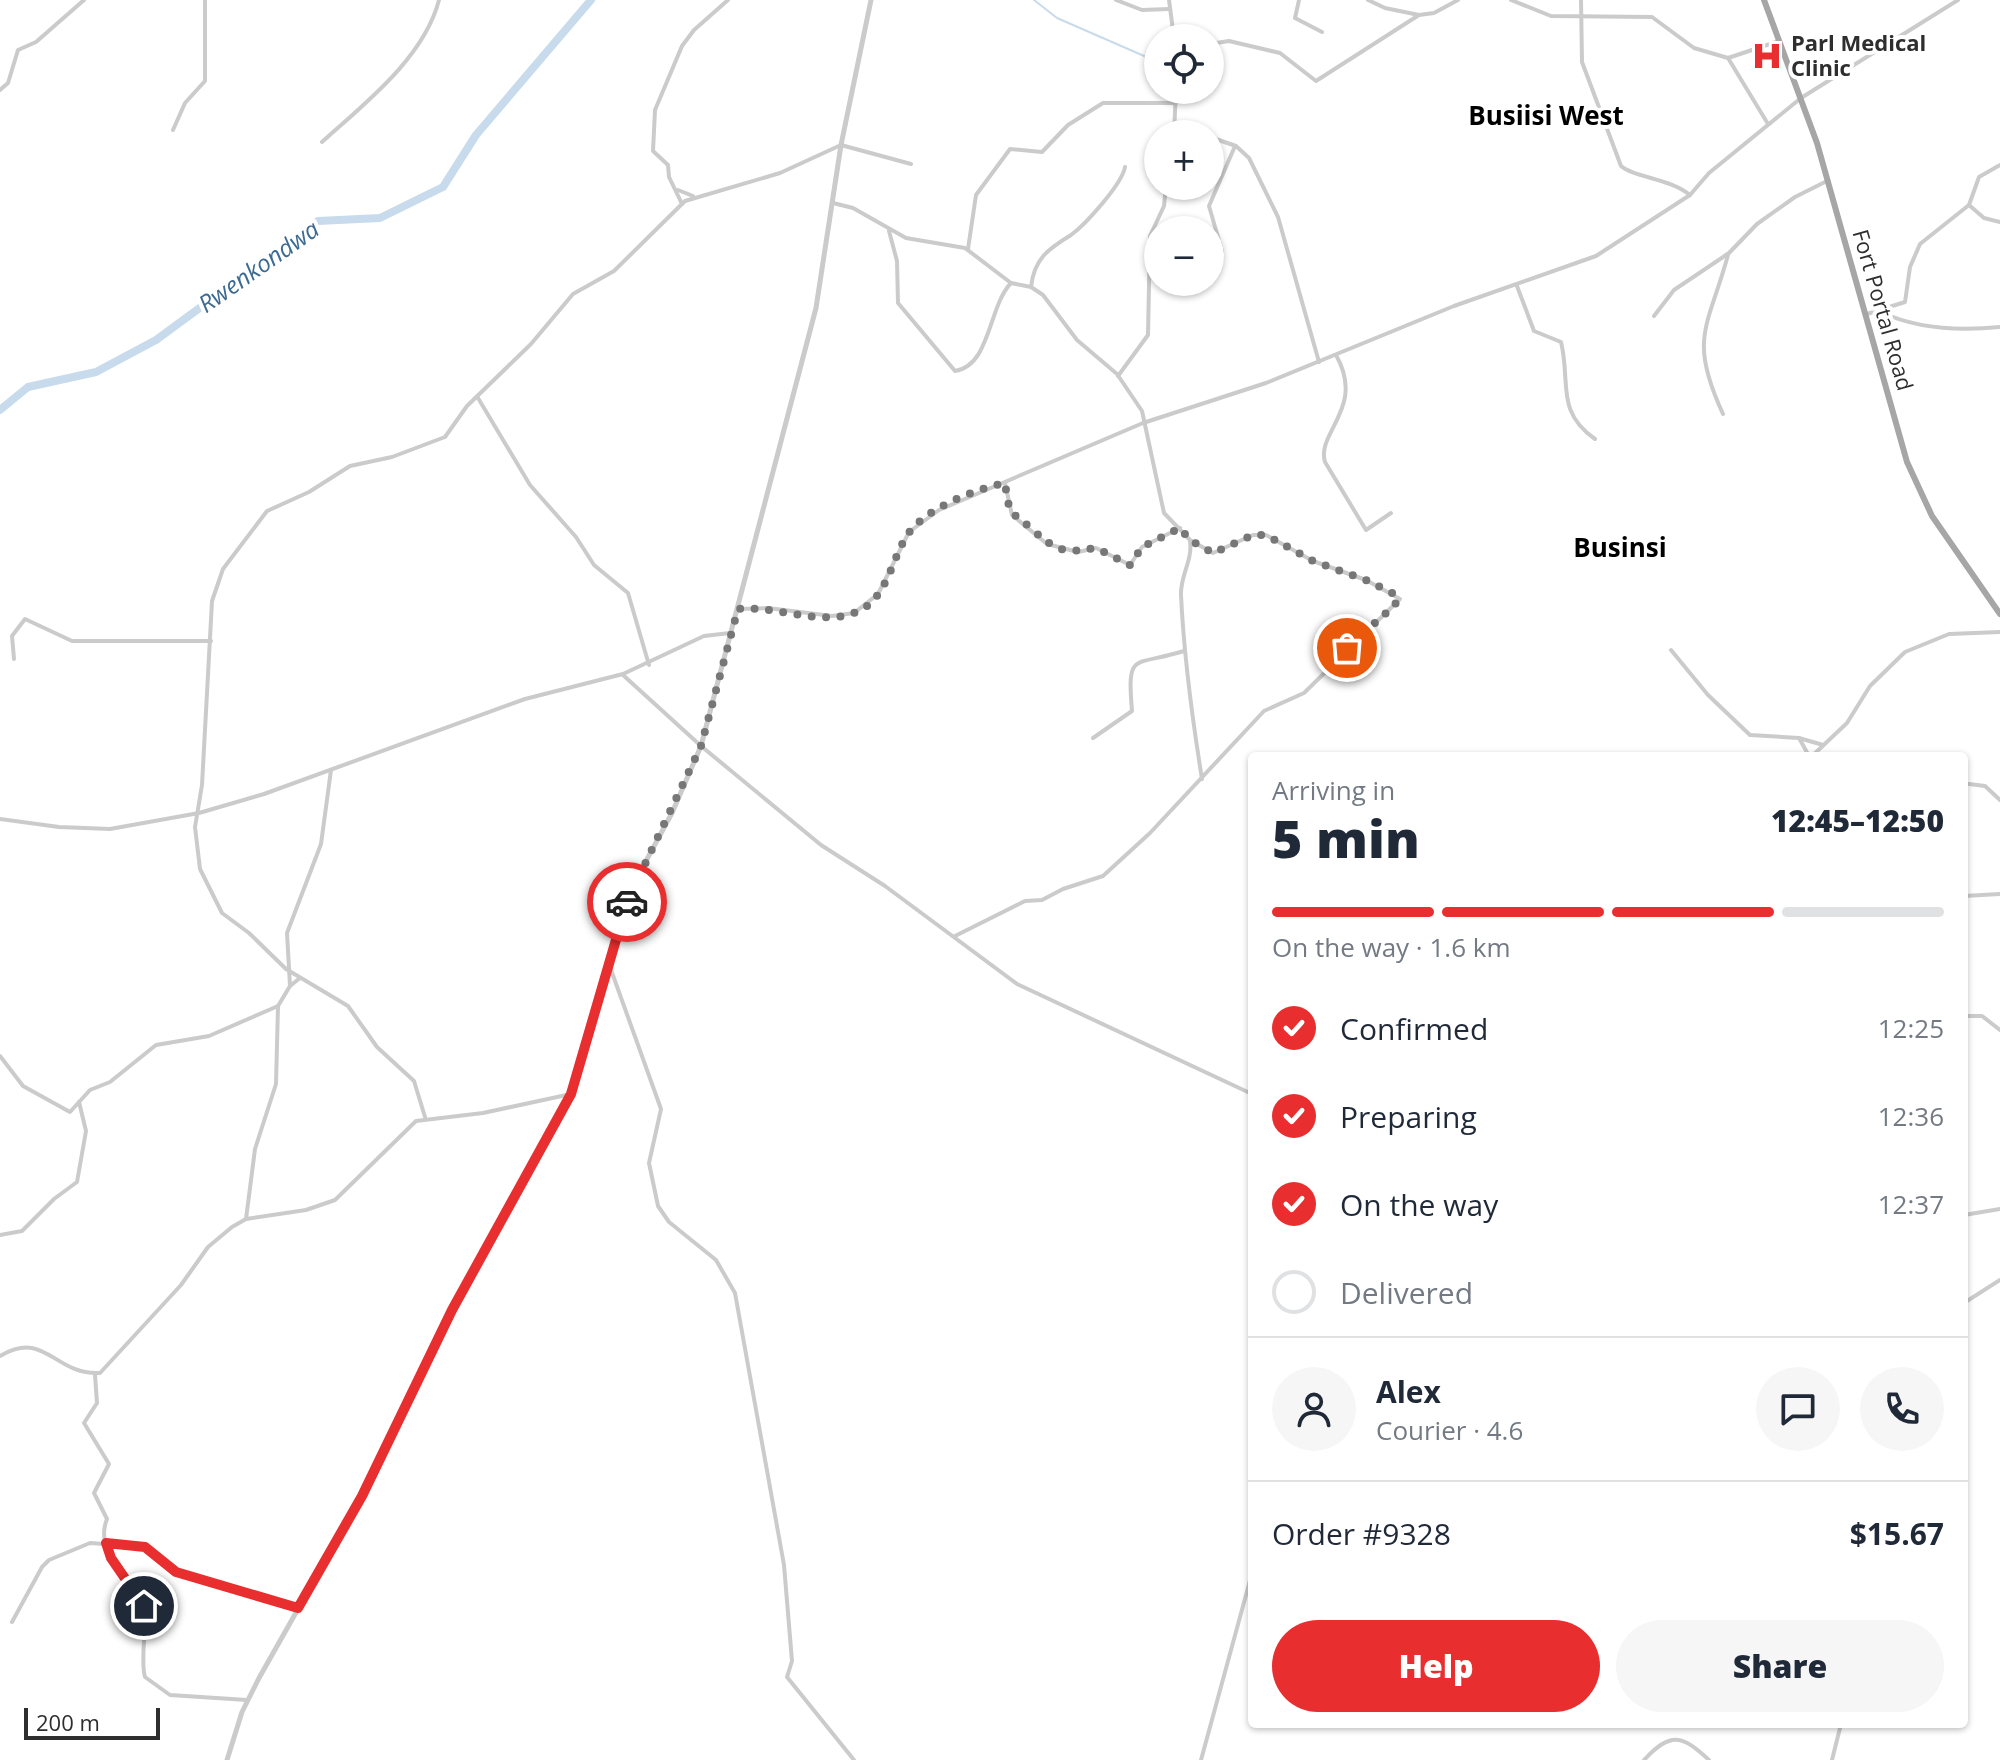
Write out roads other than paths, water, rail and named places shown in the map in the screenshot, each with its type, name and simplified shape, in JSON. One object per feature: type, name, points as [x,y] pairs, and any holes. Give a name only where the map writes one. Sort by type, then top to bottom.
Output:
[{"type":"main road","name":"Fort Portal Road","points":[[1764,0],[1801,98],[1827,181],[1916,486],[1932,516],[2000,614]]},
{"type":"street","points":[[0,90],[8,83],[18,50],[36,42],[84,0]]},
{"type":"street","points":[[173,130],[185,103],[205,81],[205,0]]},
{"type":"street","points":[[322,142],[399,66],[414,47],[439,0]]},
{"type":"street","points":[[682,204],[678,190],[669,177],[668,165],[653,151],[655,110],[686,39],[728,0]]},
{"type":"street","points":[[227,1760],[247,1700],[362,1496],[452,1310],[571,1094],[633,885],[672,813],[701,746],[816,308],[841,145],[871,0]]},
{"type":"street","points":[[1116,0],[1142,10],[1169,9]]},
{"type":"street","points":[[1169,0],[1172,24]]},
{"type":"street","points":[[1299,0],[1295,18],[1322,32]]},
{"type":"street","points":[[1368,0],[1385,8],[1419,15],[1434,13],[1458,0]]},
{"type":"street","points":[[1511,0],[1546,15],[1652,17],[1694,48],[1728,58],[1780,40]]},
{"type":"street","points":[[1581,0],[1582,62],[1621,166],[1627,171],[1667,181],[1690,195]]},
{"type":"street","points":[[738,609],[768,608],[832,616],[854,613],[878,594],[909,532],[922,519],[1143,423],[1319,362],[1454,306],[1596,256],[1690,195],[1709,173],[1801,98],[1958,0]]},
{"type":"street","points":[[1224,42],[1280,53],[1316,81],[1419,15]]},
{"type":"street","points":[[1728,58],[1768,124]]},
{"type":"street","points":[[967,250],[976,195],[1010,149],[1042,152],[1068,125],[1103,103],[1144,103]]},
{"type":"street","points":[[1224,142],[1235,146],[1251,162],[1279,220],[1319,362]]},
{"type":"street","points":[[425,1117],[414,1081],[386,1057],[348,1006],[286,969],[216,906],[197,853],[195,827],[199,813],[212,601],[219,578],[267,511],[309,492],[350,466],[440,441],[467,406],[537,339],[573,294],[614,271],[693,196],[780,173],[841,145],[911,164]]},
{"type":"street","points":[[1212,216],[1209,206],[1235,146]]},
{"type":"street","points":[[1867,314],[1905,302],[1910,267],[1920,244],[1969,205],[1979,177],[2000,165]]},
{"type":"street","points":[[1031,287],[1034,270],[1043,255],[1056,242],[1073,233],[1115,190],[1125,167]]},
{"type":"street","points":[[1654,316],[1674,290],[1729,253],[1768,216],[1827,181]]},
{"type":"street","points":[[678,190],[693,196]]},
{"type":"street","points":[[1118,376],[1148,335],[1150,236],[1165,200]]},
{"type":"street","points":[[831,203],[853,208],[889,231],[913,240],[967,250],[1011,283],[1031,287],[1046,298],[1077,340],[1118,376],[1142,411],[1156,468],[1160,505],[1190,540],[1213,553],[1253,535],[1266,535],[1313,561],[1366,580],[1400,599],[1308,690],[1264,711],[1202,779],[1103,876],[1063,889],[1042,900],[1025,901],[955,936]]},
{"type":"street","points":[[1969,205],[1984,218],[2000,222]]},
{"type":"street","points":[[889,231],[897,261],[898,303],[955,371],[968,368],[976,359],[1001,296],[1011,283]]},
{"type":"street","points":[[1723,414],[1705,371],[1702,350],[1729,253]]},
{"type":"street","points":[[1517,286],[1534,331],[1561,342],[1566,399],[1576,423],[1595,439]]},
{"type":"street","points":[[1879,311],[1900,321],[1976,330],[2000,327]]},
{"type":"street","points":[[1336,355],[1345,377],[1345,399],[1339,421],[1323,450],[1325,462],[1366,530],[1391,513]]},
{"type":"street","points":[[478,398],[530,485],[576,537],[594,565],[628,593],[649,665]]},
{"type":"street","points":[[1005,483],[1012,515],[1053,547],[1078,552],[1096,548],[1130,565],[1142,547],[1180,528]]},
{"type":"street","points":[[1190,540],[1190,557],[1181,594],[1184,651],[1202,779]]},
{"type":"street","points":[[14,659],[12,636],[25,619],[69,640],[211,641]]},
{"type":"street","points":[[1815,752],[1847,723],[1870,686],[1917,645],[1949,634],[2000,632]]},
{"type":"street","points":[[0,819],[59,827],[110,829],[199,813],[331,770],[514,703],[649,665],[704,636],[733,633]]},
{"type":"street","points":[[1671,650],[1708,695],[1750,735],[1799,738],[1823,745]]},
{"type":"street","points":[[1093,738],[1132,711],[1128,678],[1133,668],[1144,661],[1184,651]]},
{"type":"street","points":[[623,674],[701,746],[821,845],[955,936],[984,962],[1053,1003],[1248,1092]]},
{"type":"street","points":[[1799,738],[1808,752]]},
{"type":"street","points":[[290,986],[286,969],[287,933],[321,844],[331,770]]},
{"type":"street","points":[[1969,784],[1990,788],[2000,800]]},
{"type":"street","points":[[1968,896],[2000,894]]},
{"type":"street","points":[[609,965],[661,1109],[649,1163],[658,1206],[669,1222],[716,1260],[735,1293],[784,1565],[792,1661],[787,1677],[854,1760]]},
{"type":"street","points":[[246,1219],[255,1149],[276,1084],[278,1006],[290,986],[300,977]]},
{"type":"street","points":[[0,1056],[32,1092],[66,1112],[90,1090],[110,1082],[156,1045],[209,1036],[278,1006]]},
{"type":"street","points":[[1968,1016],[1982,1016],[2000,1030]]},
{"type":"street","points":[[0,1356],[16,1346],[28,1345],[38,1347],[59,1364],[95,1374],[105,1369],[171,1296],[208,1247],[246,1219],[306,1210],[335,1200],[409,1124],[425,1117],[483,1113],[571,1094]]},
{"type":"street","points":[[0,1235],[22,1231],[54,1199],[77,1182],[86,1131],[85,1115],[79,1102]]},
{"type":"street","points":[[1968,1214],[2000,1209]]},
{"type":"street","points":[[1968,1300],[2000,1280]]},
{"type":"street","points":[[95,1374],[97,1403],[84,1423],[108,1458],[106,1475],[94,1490],[107,1519],[102,1532],[111,1558],[144,1606],[142,1663],[148,1681],[176,1696],[247,1700]]},
{"type":"street","points":[[12,1622],[49,1560],[90,1543],[145,1547],[176,1572],[298,1608]]},
{"type":"street","points":[[1201,1760],[1248,1588]]},
{"type":"street","points":[[1832,1760],[1840,1728]]},
{"type":"street","points":[[1644,1760],[1664,1741],[1679,1739],[1690,1743],[1709,1760]]},
{"type":"waterway","name":"Rwenkondwa","points":[[0,410],[28,387],[96,372],[156,340],[318,221],[380,218],[443,187],[476,135],[591,0]]},
{"type":"waterway","name":"Rwenkondwa","points":[[1034,0],[1057,18],[1144,56]]},
{"type":"place","name":"Parl Medical Clinic","points":[[1767,56]]},
{"type":"district","name":"Busiisi West","points":[[1546,116]]},
{"type":"district","name":"Businsi","points":[[1620,548]]}]
